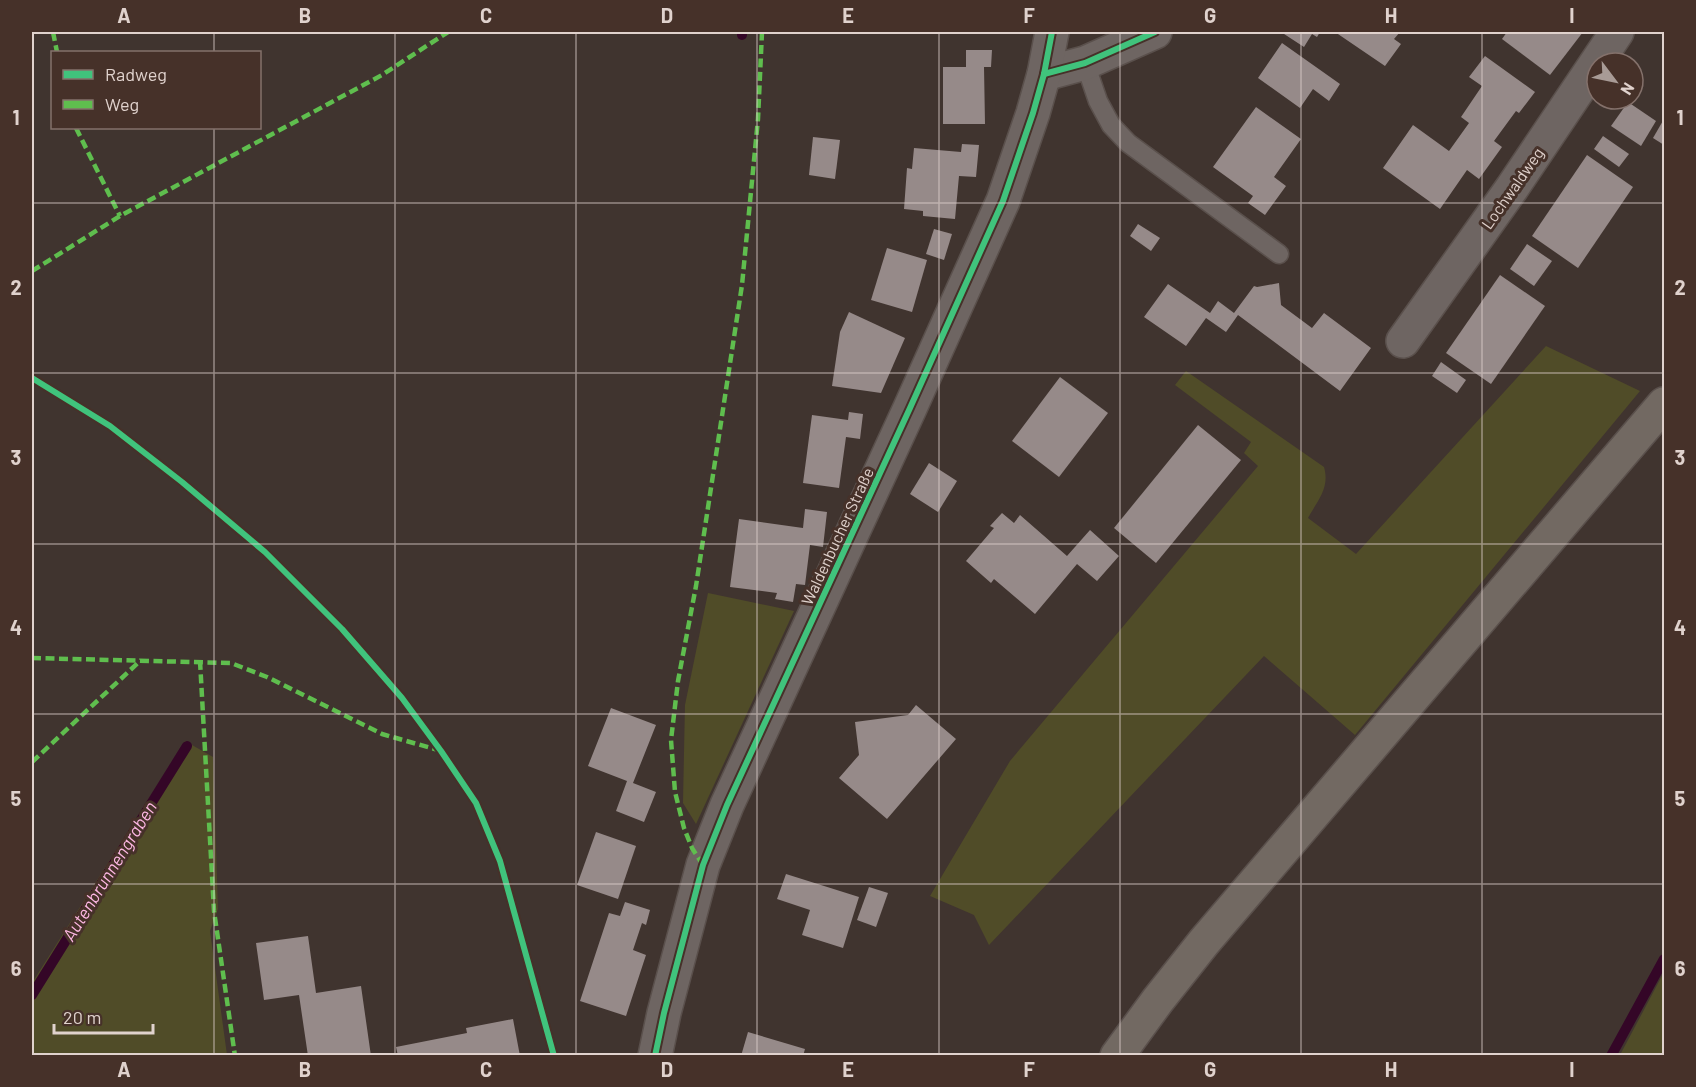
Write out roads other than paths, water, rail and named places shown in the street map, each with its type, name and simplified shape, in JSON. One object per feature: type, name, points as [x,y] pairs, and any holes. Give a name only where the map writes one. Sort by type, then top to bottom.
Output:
[{"type":"main road","points":[[1117,1056],[1204,942],[1665,404]]},
{"type":"street","name":"Waldenbucher Straße","points":[[655,1056],[703,865],[727,805],[1003,201],[1034,113],[1052,32]]},
{"type":"street","points":[[1044,74],[1085,63],[1155,32]]},
{"type":"street","name":"Lochwaldweg","points":[[1403,341],[1512,188],[1617,32]]},
{"type":"lane","points":[[1085,63],[1098,101],[1111,124],[1128,143],[1279,254]]},
{"type":"waterway","name":"Autenbrunnengraben","points":[[32,995],[187,746]]},
{"type":"waterway","points":[[1611,1056],[1664,959]]}]
